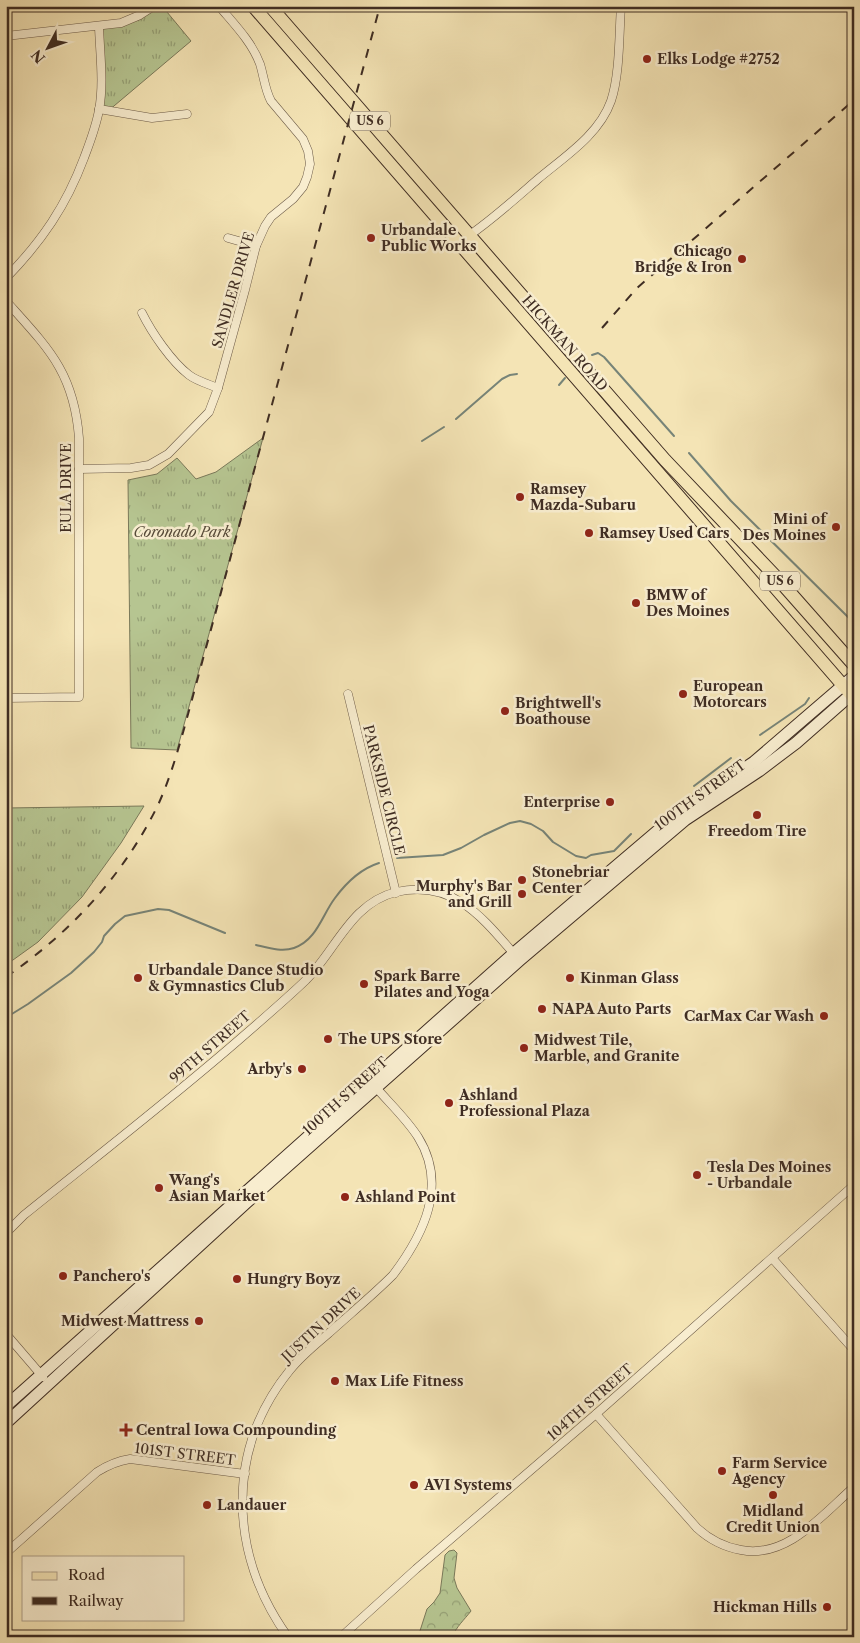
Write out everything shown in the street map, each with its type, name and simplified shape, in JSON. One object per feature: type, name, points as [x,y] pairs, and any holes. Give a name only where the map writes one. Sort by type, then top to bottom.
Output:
[{"type":"main road","name":"HICKMAN ROAD","points":[[253,6],[665,460],[784,586],[854,665]]},
{"type":"main road","name":"HICKMAN ROAD","points":[[270,6],[464,239],[850,693]]},
{"type":"main road","name":"100TH STREET","points":[[6,1406],[681,811],[754,762],[850,693],[854,676]]},
{"type":"main road","name":"100TH STREET","points":[[6,1423],[240,1209],[373,1084]]},
{"type":"street","points":[[6,36],[99,27],[121,23],[131,20],[154,6]]},
{"type":"street","name":"SANDLER DRIVE","points":[[79,468],[138,468],[149,466],[168,454],[209,412],[218,388],[256,246],[271,217],[293,199],[303,187],[308,177],[310,164],[308,151],[303,139],[271,101],[259,64],[249,44],[219,6]]},
{"type":"street","points":[[464,239],[486,224],[585,139],[602,120],[612,100],[615,86],[621,6]]},
{"type":"street","points":[[6,278],[27,257],[46,233],[79,171],[92,138],[99,109],[99,27]]},
{"type":"street","points":[[99,109],[152,118],[187,114]]},
{"type":"street","points":[[228,238],[256,246]]},
{"type":"street","name":"EULA DRIVE","points":[[6,301],[45,345],[63,373],[70,389],[78,422],[79,468],[79,697],[6,698]]},
{"type":"street","points":[[142,313],[151,332],[183,369],[191,376],[218,388]]},
{"type":"street","name":"PARKSIDE CIRCLE","points":[[348,694],[396,892]]},
{"type":"street","name":"99TH STREET","points":[[6,1233],[24,1214],[192,1080],[294,992],[320,964],[347,925],[374,901],[396,892],[422,890],[434,891],[456,898],[479,914],[517,957]]},
{"type":"street","name":"JUSTIN DRIVE","points":[[288,1637],[266,1602],[257,1582],[249,1556],[243,1511],[245,1474],[251,1444],[258,1423],[278,1385],[291,1368],[393,1274],[406,1256],[427,1216],[432,1192],[428,1157],[417,1135],[373,1084]]},
{"type":"street","name":"104TH STREET","points":[[340,1637],[596,1414],[854,1185]]},
{"type":"street","points":[[772,1258],[854,1350]]},
{"type":"street","points":[[6,1334],[50,1384]]},
{"type":"street","points":[[596,1414],[704,1534],[716,1543],[731,1549],[764,1552],[792,1540],[854,1487]]},
{"type":"street","name":"101ST STREET","points":[[6,1553],[97,1472],[119,1461],[130,1459],[245,1474]]},
{"type":"green space","points":[[154,6],[162,6],[191,41],[108,111],[99,109],[99,27],[121,23]]},
{"type":"green space","name":"Coronado Park","points":[[263,438],[177,750],[131,748],[128,480],[157,474],[177,458],[196,479],[216,472]]},
{"type":"green space","points":[[144,806],[121,843],[82,897],[38,942],[6,965],[6,808]]},
{"type":"green space","points":[[454,1550],[457,1553],[454,1578],[457,1588],[471,1611],[458,1626],[452,1637],[418,1637],[427,1609],[440,1593],[445,1555],[449,1551]]},
{"type":"waterway","points":[[592,355],[598,353],[604,357],[674,436]]},
{"type":"waterway","points":[[456,419],[502,379],[517,374]]},
{"type":"waterway","points":[[559,385],[565,378]]},
{"type":"waterway","points":[[422,441],[444,427]]},
{"type":"waterway","points":[[689,453],[731,501],[854,623]]},
{"type":"waterway","points":[[850,641],[854,637]]},
{"type":"waterway","points":[[760,735],[805,704],[809,698]]},
{"type":"waterway","points":[[694,786],[731,758]]},
{"type":"waterway","points":[[397,858],[443,855],[510,823],[520,821],[531,824],[543,831],[553,842],[576,856],[586,858],[591,855],[614,851],[631,834]]},
{"type":"waterway","points":[[256,945],[285,950],[302,944],[314,933],[330,905],[344,887],[354,877],[379,863]]},
{"type":"waterway","points":[[6,1026],[9,1021],[7,1017],[71,973],[94,952],[104,936],[125,916],[158,909],[169,910],[225,933]]},
{"type":"railway","points":[[6,977],[30,960],[73,922],[112,879],[144,831],[166,787],[184,729],[380,6]]},
{"type":"railway","points":[[602,328],[637,288],[854,100]]},
{"type":"place","name":"Elks Lodge #2752","points":[[647,59]]},
{"type":"place","name":"Urbandale Public Works","points":[[371,238]]},
{"type":"place","name":"Chicago Bridge & Iron","points":[[742,259]]},
{"type":"place","name":"Ramsey Mazda-Subaru","points":[[520,497]]},
{"type":"place","name":"Mini of Des Moines","points":[[836,527]]},
{"type":"place","name":"Ramsey Used Cars","points":[[589,533]]},
{"type":"place","name":"BMW of Des Moines","points":[[636,603]]},
{"type":"place","name":"European Motorcars","points":[[683,694]]},
{"type":"place","name":"Brightwell's Boathouse","points":[[505,711]]},
{"type":"place","name":"Enterprise","points":[[610,802]]},
{"type":"place","name":"Freedom Tire","points":[[757,815]]},
{"type":"place","name":"Stonebriar Center","points":[[522,880]]},
{"type":"place","name":"Murphy's Bar and Grill","points":[[522,894]]},
{"type":"place","name":"Urbandale Dance Studio & Gymnastics Club","points":[[138,978]]},
{"type":"place","name":"Kinman Glass","points":[[570,978]]},
{"type":"place","name":"Spark Barre Pilates and Yoga","points":[[364,984]]},
{"type":"place","name":"NAPA Auto Parts","points":[[542,1009]]},
{"type":"place","name":"CarMax Car Wash","points":[[824,1016]]},
{"type":"place","name":"The UPS Store","points":[[328,1039]]},
{"type":"place","name":"Midwest Tile, Marble, and Granite","points":[[524,1048]]},
{"type":"place","name":"Arby's","points":[[302,1069]]},
{"type":"place","name":"Ashland Professional Plaza","points":[[449,1103]]},
{"type":"place","name":"Tesla Des Moines - Urbandale","points":[[697,1175]]},
{"type":"place","name":"Wang's Asian Market","points":[[159,1188]]},
{"type":"place","name":"Ashland Point","points":[[345,1197]]},
{"type":"place","name":"Panchero's","points":[[63,1276]]},
{"type":"place","name":"Hungry Boyz","points":[[237,1279]]},
{"type":"place","name":"Midwest Mattress","points":[[199,1321]]},
{"type":"place","name":"Max Life Fitness","points":[[335,1381]]},
{"type":"place","name":"Central Iowa Compounding","points":[[126,1430]]},
{"type":"place","name":"Farm Service Agency","points":[[722,1471]]},
{"type":"place","name":"AVI Systems","points":[[414,1485]]},
{"type":"place","name":"Midland Credit Union","points":[[773,1495]]},
{"type":"place","name":"Landauer","points":[[207,1505]]},
{"type":"place","name":"Hickman Hills","points":[[827,1607]]}]
